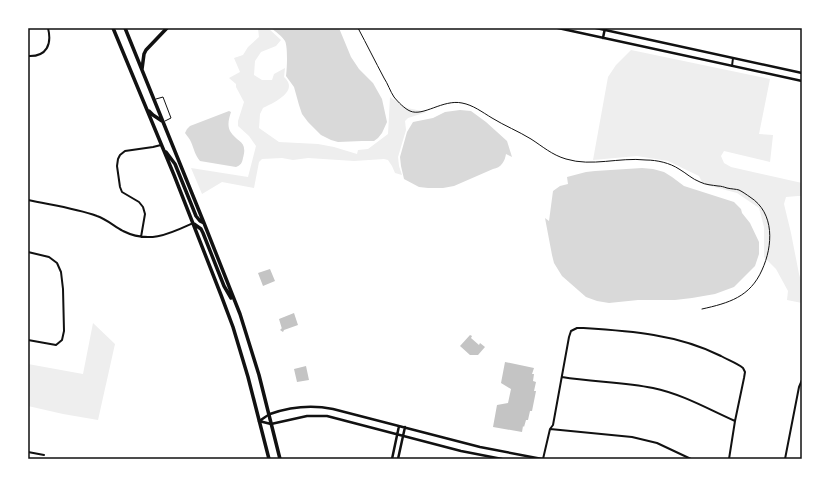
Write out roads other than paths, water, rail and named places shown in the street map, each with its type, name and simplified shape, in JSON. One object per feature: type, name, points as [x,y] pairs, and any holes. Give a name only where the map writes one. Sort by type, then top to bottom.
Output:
[{"type":"highway","points":[[113,28],[147,108],[233,327],[248,377],[269,459]]},
{"type":"highway","points":[[125,28],[236,305],[248,340],[280,459]]},
{"type":"highway","points":[[142,70],[142,60],[146,50],[167,28]]},
{"type":"highway","points":[[147,108],[153,115],[162,121]]},
{"type":"highway","points":[[162,146],[175,164],[196,216],[204,223]]},
{"type":"highway","points":[[193,223],[203,232],[224,286],[236,305]]},
{"type":"street","points":[[28,56],[37,55],[44,51],[49,43],[48,28]]},
{"type":"street","points":[[558,28],[802,81]]},
{"type":"street","points":[[597,28],[802,73]]},
{"type":"street","points":[[603,38],[605,29]]},
{"type":"street","points":[[732,66],[733,58]]},
{"type":"street","points":[[141,237],[145,214],[143,207],[122,192],[117,167],[118,159],[120,154],[125,151],[162,146]]},
{"type":"street","points":[[28,200],[90,214],[105,220],[128,233],[148,238],[161,236],[193,223]]},
{"type":"street","points":[[28,252],[49,257],[54,260],[60,268],[62,279],[64,331],[62,340],[56,345],[28,340]]},
{"type":"street","points":[[260,421],[269,414],[304,406],[323,407],[480,447],[543,459],[552,426],[571,331],[577,328],[583,328],[633,332],[684,341],[714,352],[743,368],[745,372],[729,459]]},
{"type":"street","points":[[562,377],[654,388],[693,401],[735,421]]},
{"type":"street","points":[[785,459],[799,387],[802,380]]},
{"type":"street","points":[[260,421],[271,424],[303,416],[315,415],[331,417],[467,452],[502,459]]},
{"type":"street","points":[[392,459],[399,426]]},
{"type":"street","points":[[398,459],[405,427]]},
{"type":"street","points":[[550,429],[632,437],[657,443],[691,459]]},
{"type":"street","points":[[28,452],[44,455]]},
{"type":"lane","points":[[154,100],[163,96],[171,118],[162,121]]}]
